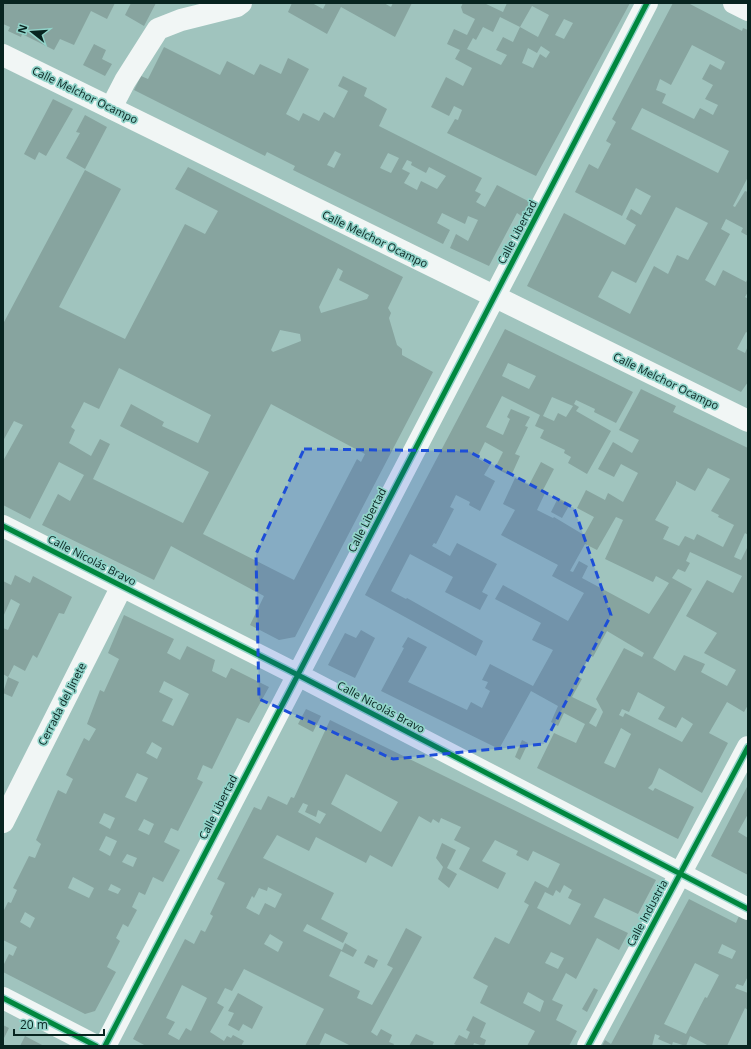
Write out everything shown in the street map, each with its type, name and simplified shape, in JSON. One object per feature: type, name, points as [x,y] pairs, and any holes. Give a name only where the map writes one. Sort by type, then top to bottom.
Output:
[{"type":"street","points":[[111,108],[125,81],[158,29],[181,20],[236,6],[241,3]]},
{"type":"street","name":"Calle Libertad","points":[[105,1046],[647,3]]},
{"type":"street","points":[[734,3],[748,10]]},
{"type":"street","name":"Calle Melchor Ocampo","points":[[3,55],[748,421]]},
{"type":"street","name":"Calle Nicolás Bravo","points":[[3,526],[298,675],[678,874],[748,909]]},
{"type":"street","name":"Cerrada del Jinete","points":[[3,822],[122,586]]},
{"type":"street","name":"Calle Industria","points":[[588,1046],[678,874],[748,747]]},
{"type":"street","points":[[3,998],[96,1046]]},
{"type":"highlighted area","points":[[304,449],[468,451],[574,508],[611,615],[544,744],[393,759],[259,699],[256,554]]},
{"type":"building","points":[[3,3],[115,3],[107,19],[91,11],[74,45],[60,39],[54,50],[22,34],[21,37],[8,31],[10,27],[3,24]]},
{"type":"building","points":[[131,3],[156,3],[144,26],[125,15]]},
{"type":"building","points":[[292,3],[312,3],[323,9],[326,3],[384,3],[391,7],[393,3],[412,3],[395,37],[341,7],[327,34],[288,12]]},
{"type":"building","points":[[463,3],[484,3],[503,12],[507,3],[630,3],[536,176],[447,133],[455,119],[458,120],[462,110],[454,106],[449,116],[431,107],[446,77],[463,86],[472,68],[455,59],[460,50],[447,44],[454,29],[467,35],[475,19],[463,13],[461,7]],"holes":[[[532,6],[549,15],[538,37],[520,27]],[[500,17],[520,27],[513,42],[503,37],[496,50],[507,55],[501,65],[467,49],[473,38],[476,40],[483,27],[493,32]],[[564,19],[573,23],[564,39],[555,35]],[[541,46],[550,52],[546,58],[540,54],[533,68],[522,63],[528,48],[537,53]]]},
{"type":"building","points":[[673,3],[688,3],[742,31],[743,28],[748,30],[748,177],[733,206],[735,207],[745,191],[748,192],[748,236],[741,232],[743,228],[726,219],[721,229],[730,234],[705,280],[715,286],[723,270],[746,282],[748,278],[748,292],[745,297],[748,299],[748,333],[746,332],[737,349],[745,353],[748,346],[748,382],[741,392],[527,286],[564,213],[625,245],[636,225],[626,219],[631,209],[641,215],[651,196],[636,188],[622,216],[575,192],[589,164],[598,169],[611,144],[606,141],[616,122],[612,119]],"holes":[[[692,45],[725,62],[721,70],[710,64],[702,79],[713,85],[705,99],[718,105],[713,115],[700,108],[694,119],[662,103],[666,94],[656,90],[660,79],[671,85]],[[642,108],[729,151],[718,173],[631,129]],[[676,207],[708,223],[688,260],[677,255],[668,274],[654,266],[630,314],[598,297],[612,271],[636,283]]]},
{"type":"building","points":[[94,44],[106,50],[102,59],[112,64],[105,76],[83,65]]},
{"type":"building","points":[[164,47],[220,75],[227,61],[254,75],[260,64],[281,74],[288,58],[309,69],[286,114],[299,121],[303,113],[319,121],[324,112],[334,118],[348,91],[338,86],[343,76],[367,88],[364,96],[387,109],[379,126],[482,178],[475,191],[481,194],[476,202],[485,207],[497,185],[530,202],[523,217],[517,213],[489,266],[450,248],[456,234],[468,241],[478,220],[468,216],[465,224],[442,213],[437,223],[450,230],[443,244],[293,170],[295,166],[267,152],[265,156],[134,90],[141,76],[148,79]],"holes":[[[335,151],[341,154],[334,168],[327,165]],[[388,153],[399,158],[391,173],[380,168]],[[407,160],[412,162],[411,165],[426,173],[429,167],[446,176],[437,189],[421,181],[417,190],[404,183],[410,173],[402,169]]]},
{"type":"building","points":[[53,99],[73,109],[46,156],[39,152],[35,160],[24,154]]},
{"type":"building","points":[[85,115],[107,127],[85,169],[66,158],[80,133],[76,132]]},
{"type":"building","points":[[188,167],[403,277],[388,308],[391,313],[389,318],[397,345],[402,349],[402,355],[433,372],[295,637],[279,640],[250,625],[264,596],[171,546],[154,580],[42,525],[58,494],[70,501],[84,475],[59,462],[30,519],[3,505],[3,461],[23,425],[14,421],[3,441],[3,324],[85,170],[121,189],[59,307],[125,339],[185,224],[205,234],[218,211],[175,189]],"holes":[[[338,268],[343,271],[339,280],[369,295],[367,299],[321,313],[319,307]],[[280,330],[300,334],[301,341],[273,352],[271,350]],[[119,368],[211,415],[198,443],[162,426],[164,422],[131,404],[120,426],[209,472],[183,523],[93,479],[110,444],[100,439],[91,456],[69,443],[75,430],[71,427],[84,402],[99,409]],[[271,404],[365,454],[361,462],[357,459],[294,580],[203,534]]]},
{"type":"building","points":[[505,329],[633,392],[616,423],[594,412],[595,409],[576,400],[574,404],[579,407],[576,411],[611,431],[587,474],[568,463],[571,457],[564,453],[565,450],[540,438],[544,430],[535,426],[540,415],[502,396],[486,427],[503,435],[510,419],[507,417],[511,409],[530,417],[525,426],[528,427],[515,454],[520,456],[511,476],[495,468],[503,452],[485,442],[477,458],[490,465],[484,475],[495,481],[480,511],[469,505],[470,502],[456,495],[450,507],[454,509],[436,544],[434,543],[432,546],[450,556],[457,543],[497,564],[482,592],[488,595],[480,610],[445,592],[453,577],[410,554],[391,591],[406,599],[407,598],[483,641],[476,656],[365,595]],"holes":[[[508,363],[536,376],[529,389],[502,376]],[[552,397],[573,406],[566,417],[558,413],[554,421],[543,416]]]},
{"type":"building","points":[[641,389],[676,406],[673,412],[748,448],[748,535],[745,533],[734,557],[741,560],[748,546],[748,705],[744,712],[727,702],[709,733],[728,743],[702,793],[659,768],[652,784],[648,788],[653,791],[655,788],[694,807],[678,839],[537,768],[554,733],[576,743],[585,724],[564,713],[558,726],[551,722],[558,706],[531,691],[499,749],[381,691],[404,648],[402,647],[408,637],[427,647],[408,682],[467,710],[471,702],[482,708],[490,691],[485,688],[488,682],[482,680],[490,664],[533,686],[553,650],[532,640],[541,623],[495,599],[503,585],[568,621],[584,593],[552,576],[558,565],[501,535],[515,510],[503,504],[515,478],[529,485],[541,462],[554,469],[543,490],[546,491],[537,510],[553,518],[554,517],[584,535],[594,517],[577,508],[586,490],[605,500],[608,493],[623,502],[638,473],[621,464],[614,477],[598,469],[613,442],[632,453],[639,440],[619,430]],"holes":[[[708,468],[730,479],[711,511],[719,515],[718,517],[734,525],[723,547],[697,534],[694,540],[685,536],[679,546],[663,539],[669,527],[655,520],[676,484],[676,481],[695,491]],[[616,517],[623,520],[605,559],[653,582],[656,576],[669,583],[649,614],[582,578],[588,566],[579,561],[573,572],[570,571],[585,544],[597,550]],[[690,552],[742,576],[733,593],[707,580],[686,616],[717,633],[704,653],[736,670],[727,686],[701,672],[705,664],[684,655],[675,671],[653,658],[692,589],[672,578],[678,569],[685,572],[690,563],[686,561]],[[607,631],[644,653],[642,657],[624,648],[596,699],[603,712],[596,727],[589,723],[597,709],[572,697],[582,679],[578,677],[590,655],[593,657]],[[638,692],[665,707],[658,719],[676,728],[682,717],[693,724],[682,742],[625,713],[623,717],[619,715],[622,709],[629,712]],[[621,728],[631,734],[615,768],[604,763]]]},
{"type":"building","points":[[558,498],[570,504],[562,518],[551,512]]},
{"type":"building","points":[[15,575],[30,583],[33,576],[72,597],[64,614],[59,613],[37,658],[33,655],[25,671],[14,665],[8,677],[3,674],[3,628],[8,630],[20,604],[11,599],[3,617],[3,581],[11,585]]},
{"type":"building","points":[[124,615],[174,639],[167,653],[180,660],[187,646],[215,660],[212,671],[226,678],[231,668],[269,687],[249,723],[237,718],[212,769],[203,765],[197,779],[203,782],[178,831],[171,828],[164,842],[180,850],[163,882],[153,877],[145,895],[139,892],[132,907],[137,910],[128,927],[123,924],[116,938],[120,941],[107,967],[116,972],[95,1011],[85,1014],[3,972],[3,966],[9,954],[13,956],[17,947],[3,940],[3,912],[8,902],[11,903],[17,890],[13,888],[29,856],[35,858],[41,844],[36,840],[58,790],[66,794],[73,779],[66,775],[84,738],[89,741],[96,729],[87,724],[100,690],[104,692],[119,659],[108,653]],"holes":[[[164,681],[189,694],[173,726],[162,721],[173,699],[159,692]],[[152,742],[162,748],[157,759],[146,753]],[[137,773],[148,778],[136,802],[125,797]],[[104,813],[115,818],[110,829],[99,823]],[[144,819],[154,824],[149,835],[138,830]],[[106,836],[117,841],[110,856],[99,850]],[[127,854],[137,858],[133,867],[122,862]],[[73,877],[94,888],[89,898],[68,888]],[[111,884],[121,889],[118,894],[108,890]],[[25,912],[35,918],[30,928],[20,922]]]},
{"type":"building","points":[[361,630],[375,638],[355,678],[328,665],[345,633],[356,638]]},
{"type":"building","points":[[8,677],[19,682],[12,697],[3,693]]},
{"type":"building","points":[[306,709],[321,716],[313,732],[298,724]]},
{"type":"building","points":[[330,720],[656,880],[638,914],[604,898],[594,917],[628,933],[619,950],[597,938],[576,979],[566,973],[552,1000],[563,1005],[556,1020],[577,1031],[569,1046],[527,1046],[535,1031],[480,1003],[488,986],[473,978],[495,937],[509,944],[529,905],[524,902],[535,881],[548,888],[560,864],[533,851],[528,861],[516,855],[518,851],[495,840],[482,861],[506,873],[498,889],[459,869],[470,848],[454,840],[461,827],[441,818],[439,823],[433,819],[431,823],[419,816],[392,867],[370,855],[366,863],[316,837],[309,851],[277,835],[263,858],[334,893],[321,919],[348,933],[343,943],[307,924],[303,931],[342,950],[345,943],[357,950],[353,957],[341,951],[329,976],[360,991],[357,998],[372,1005],[393,968],[387,965],[406,928],[422,937],[371,1032],[377,1036],[381,1029],[392,1035],[389,1042],[394,1044],[393,1046],[351,1046],[325,1033],[319,1046],[305,1046],[324,1009],[244,969],[232,991],[225,988],[217,1003],[224,1007],[210,1032],[224,1041],[227,1036],[231,1038],[233,1035],[244,1041],[241,1046],[146,1046],[133,1039],[185,939],[194,944],[201,930],[205,932],[213,916],[210,914],[225,883],[217,879],[254,807],[261,810],[268,796],[287,805],[291,797],[294,798]],"holes":[[[346,774],[398,802],[381,832],[331,804]],[[303,803],[308,805],[305,812],[316,817],[318,810],[326,814],[320,824],[298,812]],[[564,885],[572,890],[568,898],[581,904],[570,925],[537,908],[545,892],[553,896],[556,890],[560,893]],[[268,887],[282,894],[275,908],[265,903],[259,915],[246,908],[252,896],[254,898],[259,888],[267,891]],[[270,934],[283,942],[278,952],[264,944]],[[551,952],[564,958],[558,969],[545,963]],[[182,985],[207,998],[191,1031],[186,1028],[179,1040],[168,1034],[175,1022],[166,1018]],[[528,992],[544,1001],[540,1012],[523,1003]]]},
{"type":"building","points":[[522,740],[528,743],[520,760],[515,757]]},
{"type":"building","points":[[748,785],[748,814],[738,832],[748,838],[748,875],[711,856]]},
{"type":"building","points":[[442,843],[456,850],[447,868],[457,874],[449,888],[438,879],[443,867],[436,858]]},
{"type":"building","points":[[689,899],[736,923],[739,916],[748,920],[748,976],[743,986],[737,984],[735,988],[748,993],[748,1010],[745,1008],[727,1046],[709,1046],[690,1036],[686,1046],[673,1042],[672,1045],[658,1039],[660,1036],[655,1034],[652,1046],[602,1046],[605,1040],[611,1044]],"holes":[[[722,944],[736,951],[732,959],[718,953]],[[695,963],[719,975],[707,998],[705,997],[686,1034],[664,1024]]]},
{"type":"building","points":[[368,955],[378,960],[374,968],[364,963]]},
{"type":"building","points":[[594,988],[598,990],[587,1012],[582,1009]]},
{"type":"building","points":[[238,993],[263,1007],[252,1029],[243,1024],[239,1031],[228,1025],[234,1013],[228,1011]]},
{"type":"building","points":[[473,1016],[486,1023],[480,1037],[486,1040],[484,1046],[474,1043],[473,1046],[458,1046],[454,1044],[459,1035],[467,1039],[470,1032],[466,1030]]},
{"type":"building","points":[[3,1025],[9,1028],[3,1040]]},
{"type":"building","points":[[416,1034],[434,1042],[432,1046],[409,1046]]},
{"type":"building","points":[[25,1036],[44,1046],[20,1046]]},
{"type":"cycle path","points":[[105,1046],[647,3]]},
{"type":"cycle path","points":[[3,526],[298,675],[748,909]]},
{"type":"cycle path","points":[[588,1046],[748,747]]},
{"type":"cycle path","points":[[3,998],[96,1046]]}]
